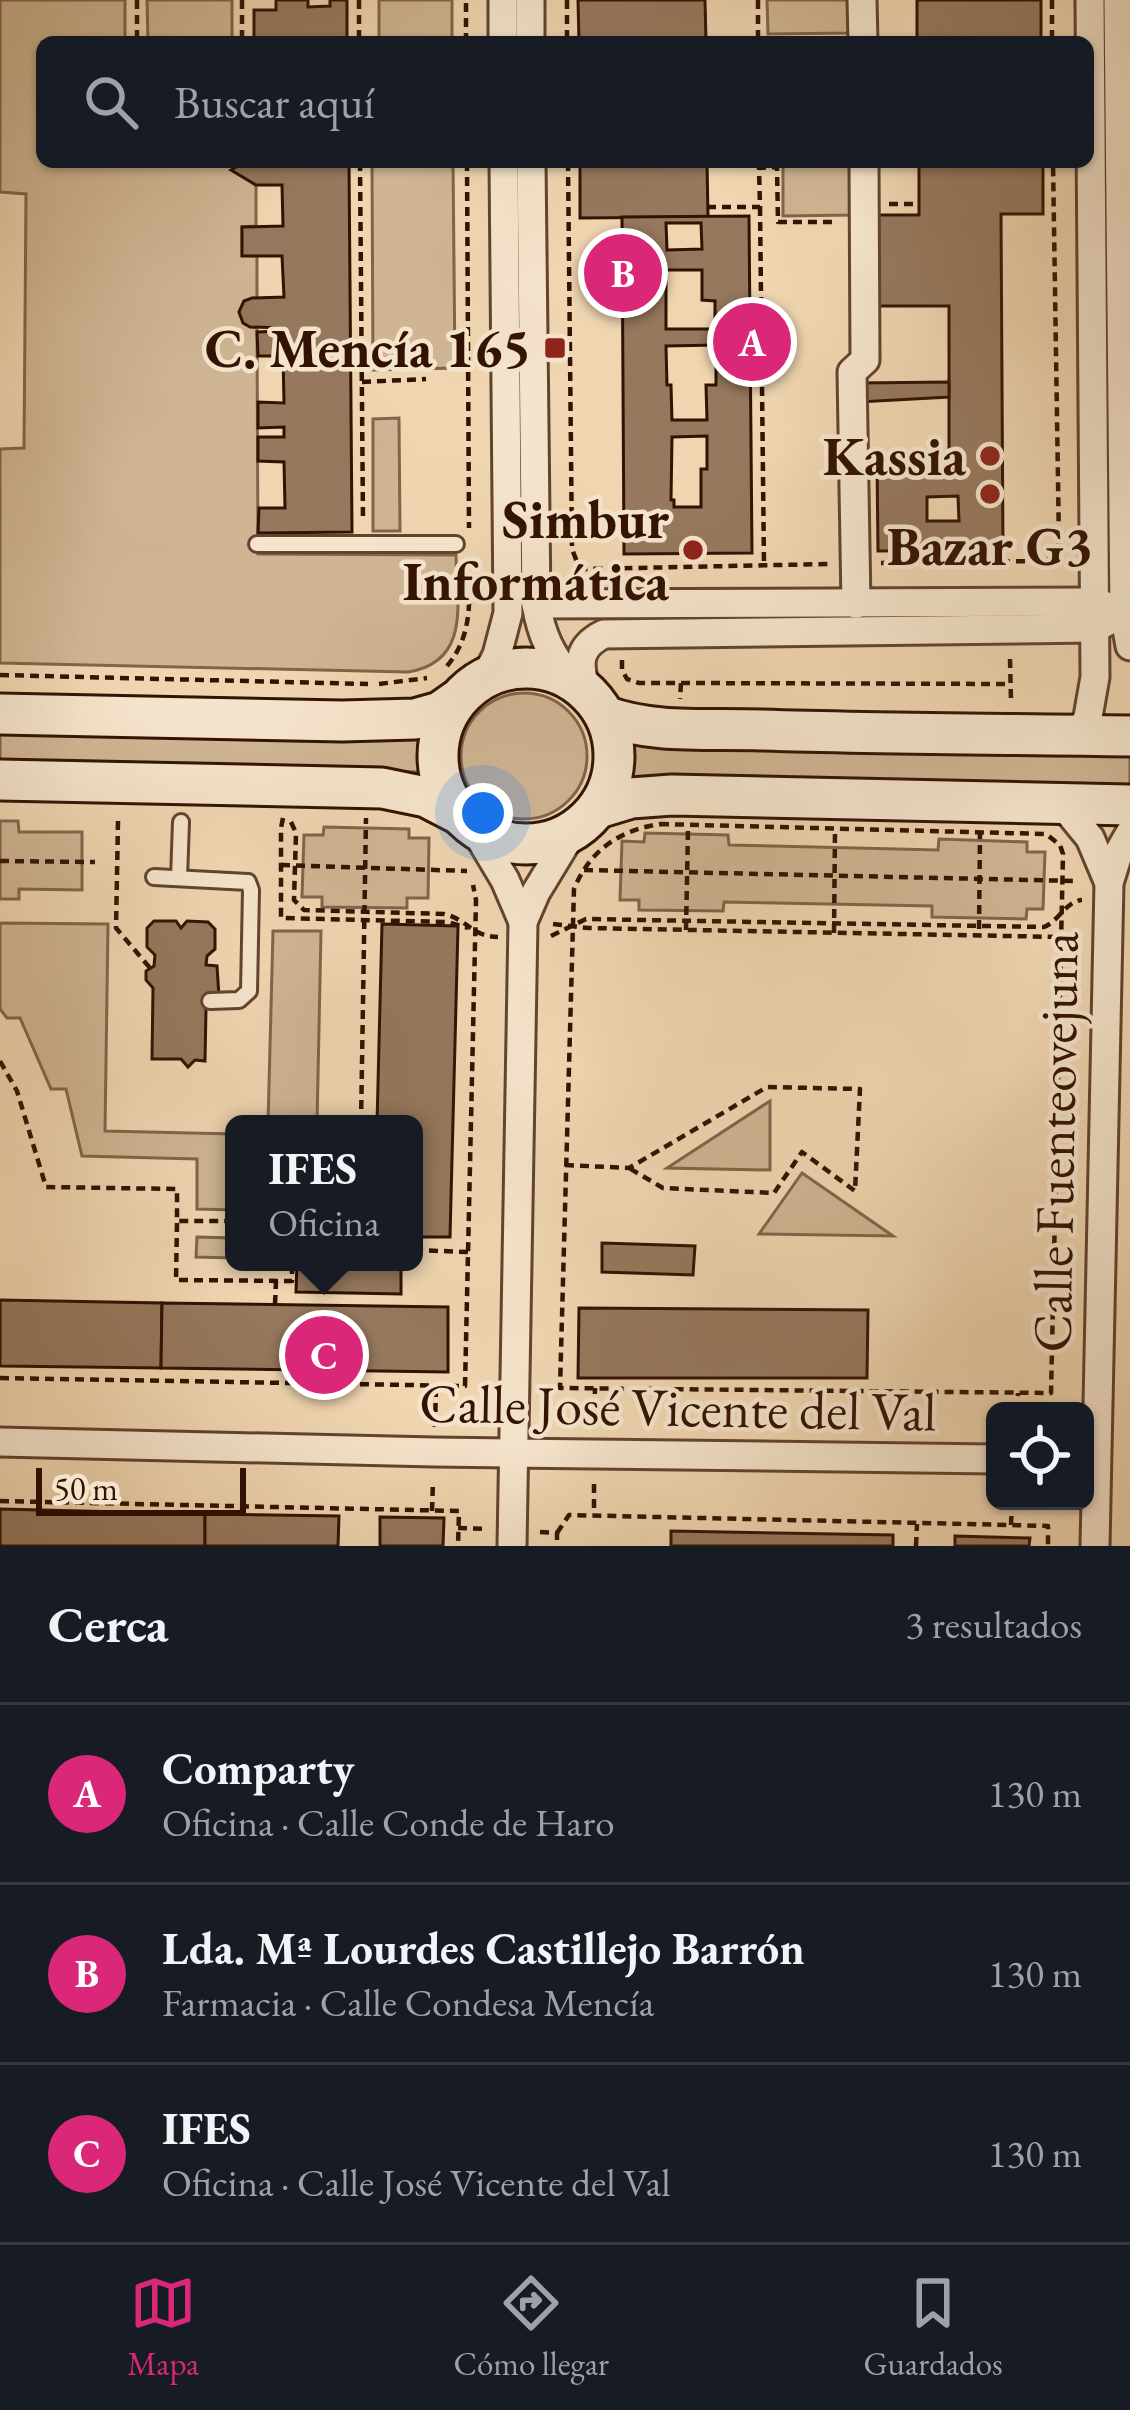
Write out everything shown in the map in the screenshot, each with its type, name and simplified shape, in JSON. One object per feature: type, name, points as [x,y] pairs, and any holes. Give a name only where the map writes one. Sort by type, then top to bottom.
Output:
[{"type":"street","points":[[503,0],[503,36]]},
{"type":"street","points":[[530,0],[530,36]]},
{"type":"street","points":[[862,0],[862,36]]},
{"type":"street","points":[[1090,0],[1090,36]]},
{"type":"street","points":[[1118,0],[1124,612],[1130,646]]},
{"type":"street","points":[[504,168],[508,613],[497,655],[440,733],[437,760],[443,790],[505,880],[523,922]]},
{"type":"street","points":[[531,168],[536,604],[551,653],[587,695]]},
{"type":"street","points":[[856,604],[852,372],[865,360],[864,168]]},
{"type":"street","points":[[1079,735],[1094,695],[1095,662],[1091,168]]},
{"type":"street","points":[[536,604],[856,604],[1095,615],[1124,612]]},
{"type":"street","points":[[512,1546],[523,922],[536,892],[612,777],[614,751],[587,695],[580,655],[604,634],[1044,629],[1095,615]]},
{"type":"street","points":[[1044,629],[1095,662]]},
{"type":"street","points":[[0,714],[288,700],[415,719],[440,712],[471,688],[520,667],[536,668],[587,695],[624,723],[654,727],[1130,736]]},
{"type":"street","points":[[0,780],[404,790],[426,797],[499,841],[518,844],[538,844],[631,798],[672,794],[1130,806]]},
{"type":"street","name":"Calle Fuenteovejuna","points":[[1062,804],[1090,838],[1108,883],[1116,1160],[1094,1424]]},
{"type":"street","name":"Calle Fuenteovejuna","points":[[1108,883],[1130,832]]},
{"type":"street","name":"Calle José Vicente del Val","points":[[0,1442],[986,1459]]},
{"type":"street","name":"Calle Fuenteovejuna","points":[[1089,1510],[1095,1546]]},
{"type":"lane","points":[[257,544],[456,544]]},
{"type":"lane","points":[[179,878],[181,822]]},
{"type":"lane","points":[[154,877],[248,882],[249,992],[239,1000],[210,1001]]},
{"type":"path","points":[[136,0],[136,36]]},
{"type":"path","points":[[242,0],[242,36]]},
{"type":"path","points":[[359,0],[359,36]]},
{"type":"path","points":[[466,0],[466,36]]},
{"type":"path","points":[[566,0],[567,36]]},
{"type":"path","points":[[758,0],[758,36]]},
{"type":"path","points":[[1052,0],[1052,36]]},
{"type":"path","points":[[360,168],[363,544]]},
{"type":"path","points":[[568,168],[572,549],[585,569],[1046,561],[1056,553],[1060,544],[1053,168]]},
{"type":"path","points":[[759,168],[764,565]]},
{"type":"path","points":[[777,168],[778,222],[865,222]]},
{"type":"path","points":[[1043,204],[1053,203]]},
{"type":"path","points":[[707,208],[760,207]]},
{"type":"path","points":[[568,208],[580,208]]},
{"type":"path","points":[[362,382],[426,379]]},
{"type":"path","points":[[681,683],[1011,684]]},
{"type":"path","points":[[287,786],[281,828],[280,918],[447,922],[475,932]]},
{"type":"path","points":[[361,1115],[366,809]]},
{"type":"path","points":[[118,821],[116,928],[150,968]]},
{"type":"path","points":[[686,930],[688,824]]},
{"type":"path","points":[[688,824],[835,828],[1046,834],[1063,854],[1052,1393],[560,1388],[572,925],[574,889],[582,870],[607,842],[637,828],[688,824]]},
{"type":"path","points":[[833,933],[835,828]]},
{"type":"path","points":[[979,936],[980,832]]},
{"type":"path","points":[[0,861],[95,862]]},
{"type":"path","points":[[281,866],[467,871]]},
{"type":"path","points":[[582,870],[1108,883]]},
{"type":"path","points":[[0,1378],[465,1386],[476,920],[686,930],[1060,937]]},
{"type":"path","points":[[0,1061],[17,1091],[46,1187],[177,1189],[176,1280],[292,1281],[292,1271]]},
{"type":"path","points":[[565,1166],[629,1168],[663,1188],[774,1193],[802,1152],[855,1191],[860,1089],[766,1087],[629,1168]]},
{"type":"path","points":[[178,1221],[225,1222]]},
{"type":"path","points":[[423,1250],[468,1252]]},
{"type":"path","points":[[275,1304],[276,1281]]},
{"type":"path","points":[[274,1370],[274,1382]]},
{"type":"path","points":[[1018,1393],[1018,1402]]},
{"type":"path","points":[[0,1501],[459,1511],[458,1546]]},
{"type":"path","points":[[1011,1525],[1012,1510]]},
{"type":"path","points":[[557,1533],[569,1515],[1011,1525],[1048,1526],[1048,1546]]},
{"type":"path","points":[[916,1524],[916,1546]]},
{"type":"shaded area","points":[[0,0],[125,0],[125,36],[36,36],[36,168],[235,168],[232,170],[256,185],[256,226],[242,227],[242,255],[257,256],[257,298],[244,301],[239,312],[244,323],[257,328],[258,554],[456,555],[456,627],[442,656],[408,672],[0,663],[0,449],[24,448],[26,194],[0,192]]},
{"type":"shaded area","points":[[147,0],[232,0],[232,36],[148,36]]},
{"type":"shaded area","points":[[379,0],[452,0],[452,36],[379,36]]},
{"type":"shaded area","points":[[767,0],[852,0],[852,33],[768,34]]},
{"type":"shaded area","points":[[372,168],[453,168],[455,368],[373,370]]},
{"type":"shaded area","points":[[783,168],[852,168],[853,215],[783,216]]},
{"type":"shaded area","points":[[399,418],[400,531],[373,531],[373,419]]},
{"type":"shaded area","points":[[524,693],[548,698],[569,711],[582,732],[587,756],[582,780],[569,801],[548,814],[524,819],[500,814],[479,801],[466,780],[461,756],[466,732],[479,711],[500,698]]},
{"type":"shaded area","points":[[0,729],[420,737],[419,772],[0,766]]},
{"type":"shaded area","points":[[631,741],[1130,752],[1130,789],[632,778]]},
{"type":"shaded area","points":[[0,821],[18,821],[19,832],[82,832],[82,890],[19,889],[19,899],[0,899]]},
{"type":"shaded area","points":[[324,827],[409,829],[409,838],[429,838],[428,898],[407,898],[407,908],[322,907],[322,897],[302,897],[304,835],[323,835]]},
{"type":"shaded area","points":[[645,833],[728,835],[729,845],[938,850],[939,839],[1027,842],[1027,852],[1045,852],[1043,909],[1027,909],[1026,919],[932,917],[932,906],[724,902],[723,911],[639,910],[639,900],[620,900],[622,841],[644,842]]},
{"type":"shaded area","points":[[0,923],[108,924],[105,1131],[225,1134],[225,1210],[197,1209],[197,1159],[82,1156],[66,1089],[51,1089],[20,1018],[7,1018],[0,1009]]},
{"type":"shaded area","points":[[273,931],[321,931],[317,1115],[268,1115]]},
{"type":"shaded area","points":[[770,1101],[770,1170],[667,1168]]},
{"type":"shaded area","points":[[802,1173],[893,1236],[759,1234]]},
{"type":"shaded area","points":[[197,1237],[225,1238],[225,1258],[196,1257]]},
{"type":"building","points":[[276,0],[308,0],[308,7],[347,0],[347,36],[254,36],[254,10],[276,10]]},
{"type":"building","points":[[578,0],[705,0],[706,36],[579,36]]},
{"type":"building","points":[[917,0],[1041,0],[1041,36],[917,36]]},
{"type":"building","points":[[349,168],[352,532],[258,533],[259,508],[285,508],[284,462],[258,461],[258,437],[284,437],[284,427],[258,428],[258,402],[284,403],[283,356],[258,356],[257,332],[283,328],[250,327],[239,312],[244,301],[252,298],[284,297],[282,256],[242,256],[242,227],[283,226],[282,185],[256,185],[231,170]]},
{"type":"building","points":[[580,168],[707,168],[708,217],[580,218]]},
{"type":"building","points":[[919,168],[1043,168],[1043,214],[1001,214],[1003,550],[878,551],[877,462],[949,461],[949,306],[879,306],[878,215],[919,215]],"holes":[[[958,496],[959,521],[927,521],[927,497]]]},
{"type":"building","points":[[749,216],[752,553],[624,554],[622,217]],"holes":[[[666,223],[701,223],[702,249],[667,250]],[[666,270],[702,270],[702,300],[715,301],[715,329],[666,329]],[[716,345],[716,385],[706,385],[707,420],[672,420],[666,346]],[[707,436],[701,507],[674,507],[671,500],[672,437]]]},
{"type":"building","points":[[949,382],[949,397],[859,402],[858,383]]},
{"type":"building","points":[[154,921],[176,921],[181,928],[187,921],[208,922],[215,929],[215,949],[206,965],[217,966],[219,997],[206,1009],[205,1061],[195,1060],[188,1067],[181,1059],[152,1059],[153,988],[146,971],[154,966],[147,928]]},
{"type":"building","points":[[382,924],[458,926],[450,1237],[423,1237],[423,1115],[377,1115]]},
{"type":"building","points":[[602,1243],[695,1246],[693,1275],[602,1272]]},
{"type":"building","points":[[297,1271],[401,1271],[401,1294],[296,1292]]},
{"type":"building","points":[[0,1300],[162,1303],[161,1368],[0,1366]]},
{"type":"building","points":[[162,1303],[448,1307],[448,1372],[161,1368]]},
{"type":"building","points":[[579,1308],[868,1310],[867,1378],[578,1378]]},
{"type":"building","points":[[0,1509],[205,1514],[205,1546],[0,1546]]},
{"type":"building","points":[[205,1514],[339,1516],[338,1546],[205,1546]]},
{"type":"building","points":[[380,1517],[444,1518],[443,1546],[380,1546]]},
{"type":"building","points":[[671,1531],[893,1535],[893,1546],[671,1546]]},
{"type":"building","points":[[955,1536],[1030,1538],[1029,1546],[955,1546]]},
{"type":"place","name":"Lda. Mª Lourdes Castillejo Barrón","points":[[623,273]]},
{"type":"place","name":"Comparty","points":[[752,342]]},
{"type":"place","name":"C. Mencía 165","points":[[555,348]]},
{"type":"place","name":"Kassia","points":[[990,456]]},
{"type":"place","name":"Bazar G3","points":[[990,494]]},
{"type":"place","name":"Simbur Informática","points":[[693,550]]},
{"type":"place","name":"IFES","points":[[324,1355]]}]
